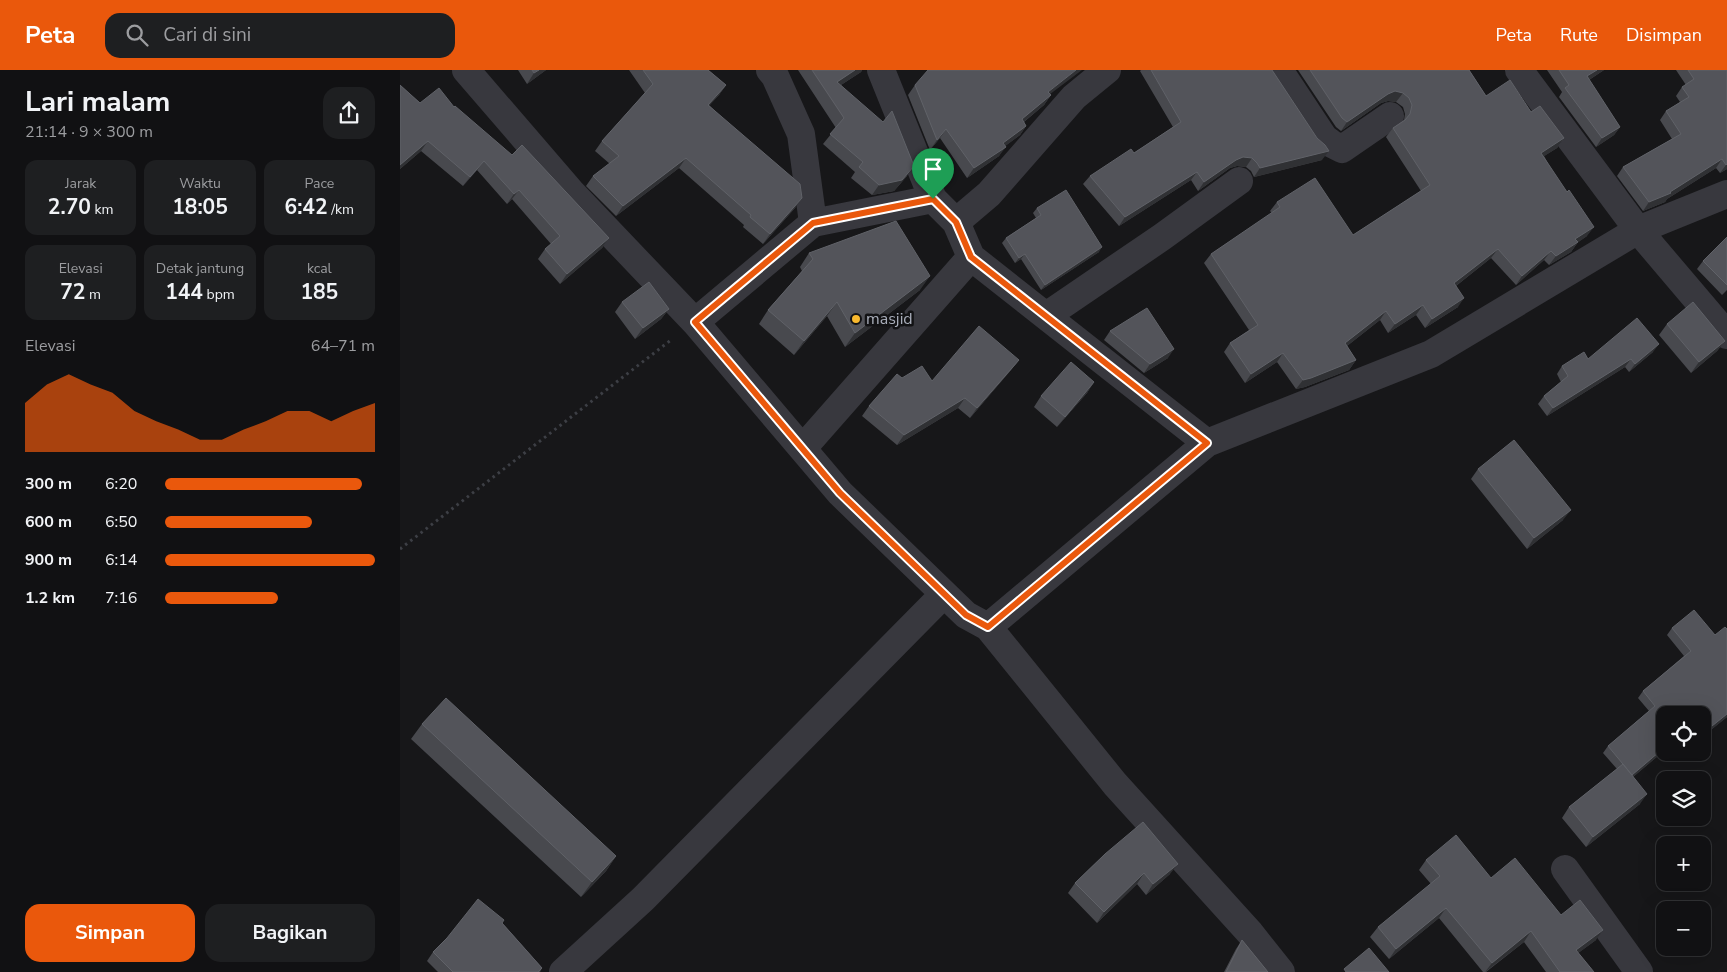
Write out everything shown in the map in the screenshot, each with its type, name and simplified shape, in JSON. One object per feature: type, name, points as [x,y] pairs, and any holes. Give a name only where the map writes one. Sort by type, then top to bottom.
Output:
[{"type":"street","points":[[466,70],[571,192],[695,322],[840,493],[943,595],[966,615],[988,627],[1115,784],[1250,933],[1280,972]]},
{"type":"street","points":[[770,70],[775,76],[801,134],[813,223]]},
{"type":"street","points":[[881,70],[933,199],[956,222],[971,257],[1207,443]]},
{"type":"street","points":[[1279,70],[1324,138],[1342,149],[1390,116]]},
{"type":"street","points":[[1519,70],[1638,230],[1727,334]]},
{"type":"street","points":[[956,222],[989,194],[1074,97],[1102,71]]},
{"type":"street","points":[[1046,316],[1162,237],[1239,180]]},
{"type":"street","points":[[988,627],[1207,443],[1431,354],[1638,230],[1727,194]]},
{"type":"street","points":[[695,322],[813,223],[933,199]]},
{"type":"street","points":[[803,448],[971,257]]},
{"type":"street","points":[[563,972],[643,899],[943,595]]},
{"type":"street","points":[[1565,869],[1639,972]]},
{"type":"path","points":[[400,549],[695,322]]},
{"type":"building","points":[[643,70],[708,70],[726,85],[708,105],[800,184],[802,198],[770,234],[686,158],[623,206],[593,176],[619,156],[602,141],[653,84]]},
{"type":"building","points":[[812,70],[855,70],[837,82],[883,122],[892,111],[914,166],[902,180],[879,185],[859,167],[863,162],[830,134],[844,118]]},
{"type":"building","points":[[928,70],[1076,70],[1048,92],[1051,95],[1022,119],[1026,126],[1003,143],[1006,147],[974,168],[946,129],[937,140],[915,85]]},
{"type":"building","points":[[1151,70],[1272,70],[1317,138],[1329,151],[1260,168],[1252,158],[1243,157],[1204,182],[1197,172],[1125,217],[1090,176],[1131,149],[1134,153],[1181,122]]},
{"type":"building","points":[[1310,70],[1469,70],[1486,96],[1510,80],[1531,112],[1540,106],[1564,138],[1541,153],[1567,192],[1569,190],[1594,227],[1575,239],[1578,242],[1556,256],[1551,251],[1522,276],[1498,249],[1454,283],[1464,298],[1432,319],[1423,305],[1395,324],[1386,311],[1345,343],[1356,360],[1303,380],[1283,353],[1251,374],[1230,343],[1258,325],[1211,254],[1280,207],[1277,202],[1315,178],[1353,235],[1430,185],[1393,128],[1410,114],[1412,105],[1409,98],[1403,93],[1395,91],[1347,122],[1342,118]]},
{"type":"building","points":[[1559,70],[1597,70],[1587,76],[1620,127],[1602,138],[1565,88],[1569,85]]},
{"type":"building","points":[[1688,70],[1727,70],[1727,164],[1722,159],[1671,193],[1649,202],[1623,167],[1681,134],[1666,111],[1689,97],[1682,87],[1694,79]]},
{"type":"building","points":[[400,85],[420,103],[439,88],[454,107],[512,155],[522,145],[609,238],[567,274],[545,249],[560,236],[519,190],[514,194],[484,161],[470,177],[428,141],[400,165]]},
{"type":"building","points":[[1066,190],[1102,247],[1045,285],[1025,254],[1019,258],[1006,238],[1041,215],[1037,208]]},
{"type":"building","name":"masjid","points":[[896,221],[930,276],[855,333],[837,302],[804,341],[768,310],[813,259],[809,253]]},
{"type":"building","points":[[1727,237],[1727,285],[1703,261]]},
{"type":"building","points":[[649,282],[669,309],[643,328],[622,302]]},
{"type":"building","points":[[1693,302],[1725,341],[1699,362],[1667,324]]},
{"type":"building","points":[[1147,308],[1174,349],[1150,364],[1110,331]]},
{"type":"building","points":[[1637,318],[1659,344],[1635,364],[1631,359],[1553,408],[1544,396],[1568,376],[1562,366],[1584,352],[1588,359]]},
{"type":"building","points":[[979,326],[1019,360],[977,408],[965,398],[904,435],[869,406],[897,374],[902,378],[922,366],[932,381]]},
{"type":"building","points":[[1071,362],[1094,382],[1065,417],[1041,396]]},
{"type":"building","points":[[1514,440],[1571,510],[1534,538],[1478,469]]},
{"type":"building","points":[[1694,610],[1715,635],[1725,627],[1727,629],[1727,714],[1711,727],[1711,706],[1656,706],[1656,755],[1632,775],[1608,746],[1655,706],[1643,691],[1691,651],[1672,628]]},
{"type":"building","points":[[446,698],[616,856],[592,882],[422,724]]},
{"type":"building","points":[[1623,764],[1647,794],[1593,837],[1569,807]]},
{"type":"building","points":[[1143,822],[1178,864],[1153,884],[1144,873],[1104,912],[1075,883],[1105,854]]},
{"type":"building","points":[[1456,835],[1491,878],[1515,858],[1561,915],[1580,900],[1603,930],[1576,950],[1594,972],[1560,972],[1531,931],[1492,963],[1446,908],[1396,949],[1378,927],[1440,876],[1426,860]]},
{"type":"building","points":[[478,899],[504,920],[502,923],[542,968],[538,972],[453,972],[433,952],[447,938]]},
{"type":"building","points":[[1242,940],[1268,972],[1226,972]]},
{"type":"building","points":[[1369,948],[1389,972],[1346,972],[1344,969]]},
{"type":"place","name":"masjid","points":[[856,319]]},
{"type":"route","points":[[933,199],[956,222],[971,257],[1207,443],[988,627],[966,615],[943,595],[840,493],[695,322],[813,223],[933,199]]}]
